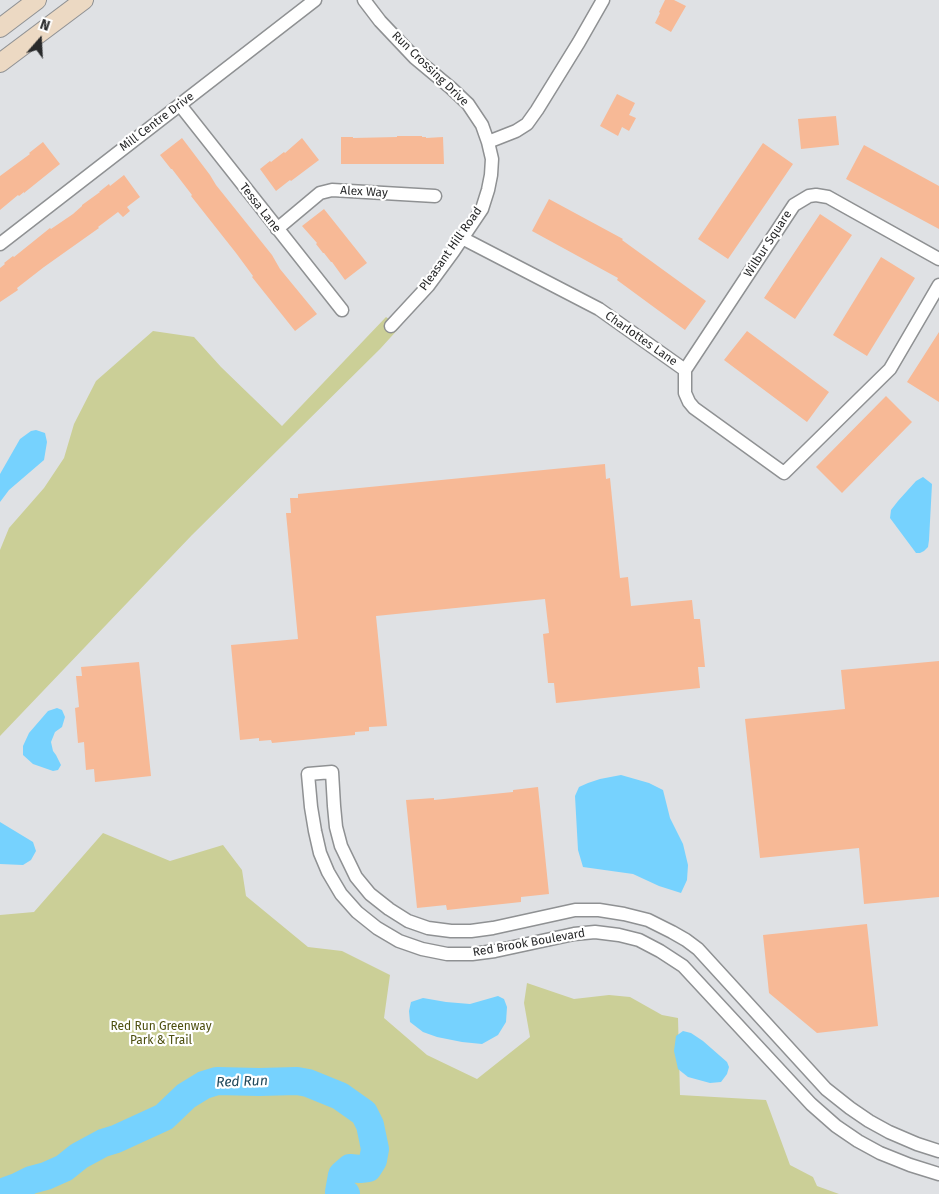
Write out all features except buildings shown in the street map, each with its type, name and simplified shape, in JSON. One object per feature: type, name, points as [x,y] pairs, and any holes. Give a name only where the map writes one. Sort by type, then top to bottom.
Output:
[{"type":"main road","points":[[0,28],[38,0]]},
{"type":"main road","points":[[0,63],[84,0]]},
{"type":"street","name":"Mill Centre Drive","points":[[0,244],[315,0]]},
{"type":"street","name":"Run Crossing Drive","points":[[364,0],[380,21],[415,58],[468,104],[482,125],[488,142]]},
{"type":"street","points":[[488,142],[516,131],[527,124],[603,0]]},
{"type":"street","name":"Tessa Lane","points":[[180,105],[276,229],[342,310]]},
{"type":"street","name":"Pleasant Hill Road","points":[[392,326],[428,286],[482,209],[491,175],[492,159],[488,142]]},
{"type":"street","name":"Alex Way","points":[[276,229],[320,194],[332,190],[435,196]]},
{"type":"street","name":"Wilbur Square","points":[[686,370],[794,205],[809,196],[816,195],[828,198],[939,259]]},
{"type":"street","name":"Charlottes Lane","points":[[462,238],[599,309],[686,370],[685,393],[694,408],[784,473],[890,369],[939,285]]},
{"type":"street","name":"Red Brook Boulevard","points":[[939,1152],[889,1132],[869,1121],[826,1089],[698,949],[686,940],[648,920],[607,911],[576,910],[471,931],[428,928],[408,921],[370,894],[356,877],[341,846],[336,827],[332,772],[308,774],[315,831],[320,853],[328,872],[346,900],[357,912],[377,928],[407,944],[447,954],[472,954],[494,951],[574,934],[595,932],[639,940],[683,966],[811,1104],[836,1126],[880,1153],[939,1174]]},
{"type":"green space","points":[[386,317],[400,327],[380,349],[192,535],[0,736],[0,550],[9,528],[44,488],[64,458],[74,424],[96,381],[153,331],[194,337],[221,367],[282,426]]},
{"type":"green space","name":"Red Run Greenway Park & Trail","points":[[103,833],[170,861],[223,845],[242,870],[246,896],[308,947],[342,951],[390,975],[384,1018],[427,1055],[477,1079],[530,1037],[524,1003],[527,983],[574,999],[609,995],[630,997],[662,1015],[678,1018],[680,1095],[766,1100],[790,1165],[813,1177],[817,1186],[839,1194],[0,1194],[0,915],[34,912]]},
{"type":"water","points":[[36,430],[45,433],[47,442],[44,460],[9,490],[0,502],[0,474],[20,439],[31,431]]},
{"type":"water","points":[[923,477],[932,484],[929,540],[928,547],[924,551],[916,553],[890,518],[891,510],[898,501],[916,481]]},
{"type":"water","points":[[57,708],[62,710],[65,717],[62,727],[55,732],[51,742],[53,751],[61,765],[58,770],[53,771],[33,764],[23,755],[23,746],[29,733],[48,711]]},
{"type":"water","points":[[621,775],[649,783],[663,790],[670,818],[683,844],[688,865],[687,880],[681,893],[659,886],[633,874],[583,867],[578,850],[575,796],[579,787],[600,779]]},
{"type":"water","points":[[0,822],[33,842],[36,851],[31,860],[23,865],[0,864]]},
{"type":"water","points":[[498,996],[504,999],[507,1007],[506,1022],[498,1035],[482,1044],[437,1037],[423,1032],[410,1022],[409,1011],[411,1002],[423,998],[470,1004]]},
{"type":"water","points":[[683,1031],[691,1033],[703,1041],[727,1062],[729,1067],[727,1074],[721,1082],[710,1083],[688,1077],[678,1069],[674,1051],[676,1036]]},
{"type":"waterway","name":"Red Run","points":[[0,1193],[64,1168],[79,1156],[103,1143],[164,1117],[186,1096],[204,1085],[217,1081],[297,1081],[308,1083],[340,1096],[364,1113],[370,1125],[375,1149],[373,1160],[368,1168],[350,1168],[342,1175],[339,1192],[346,1194]]}]
